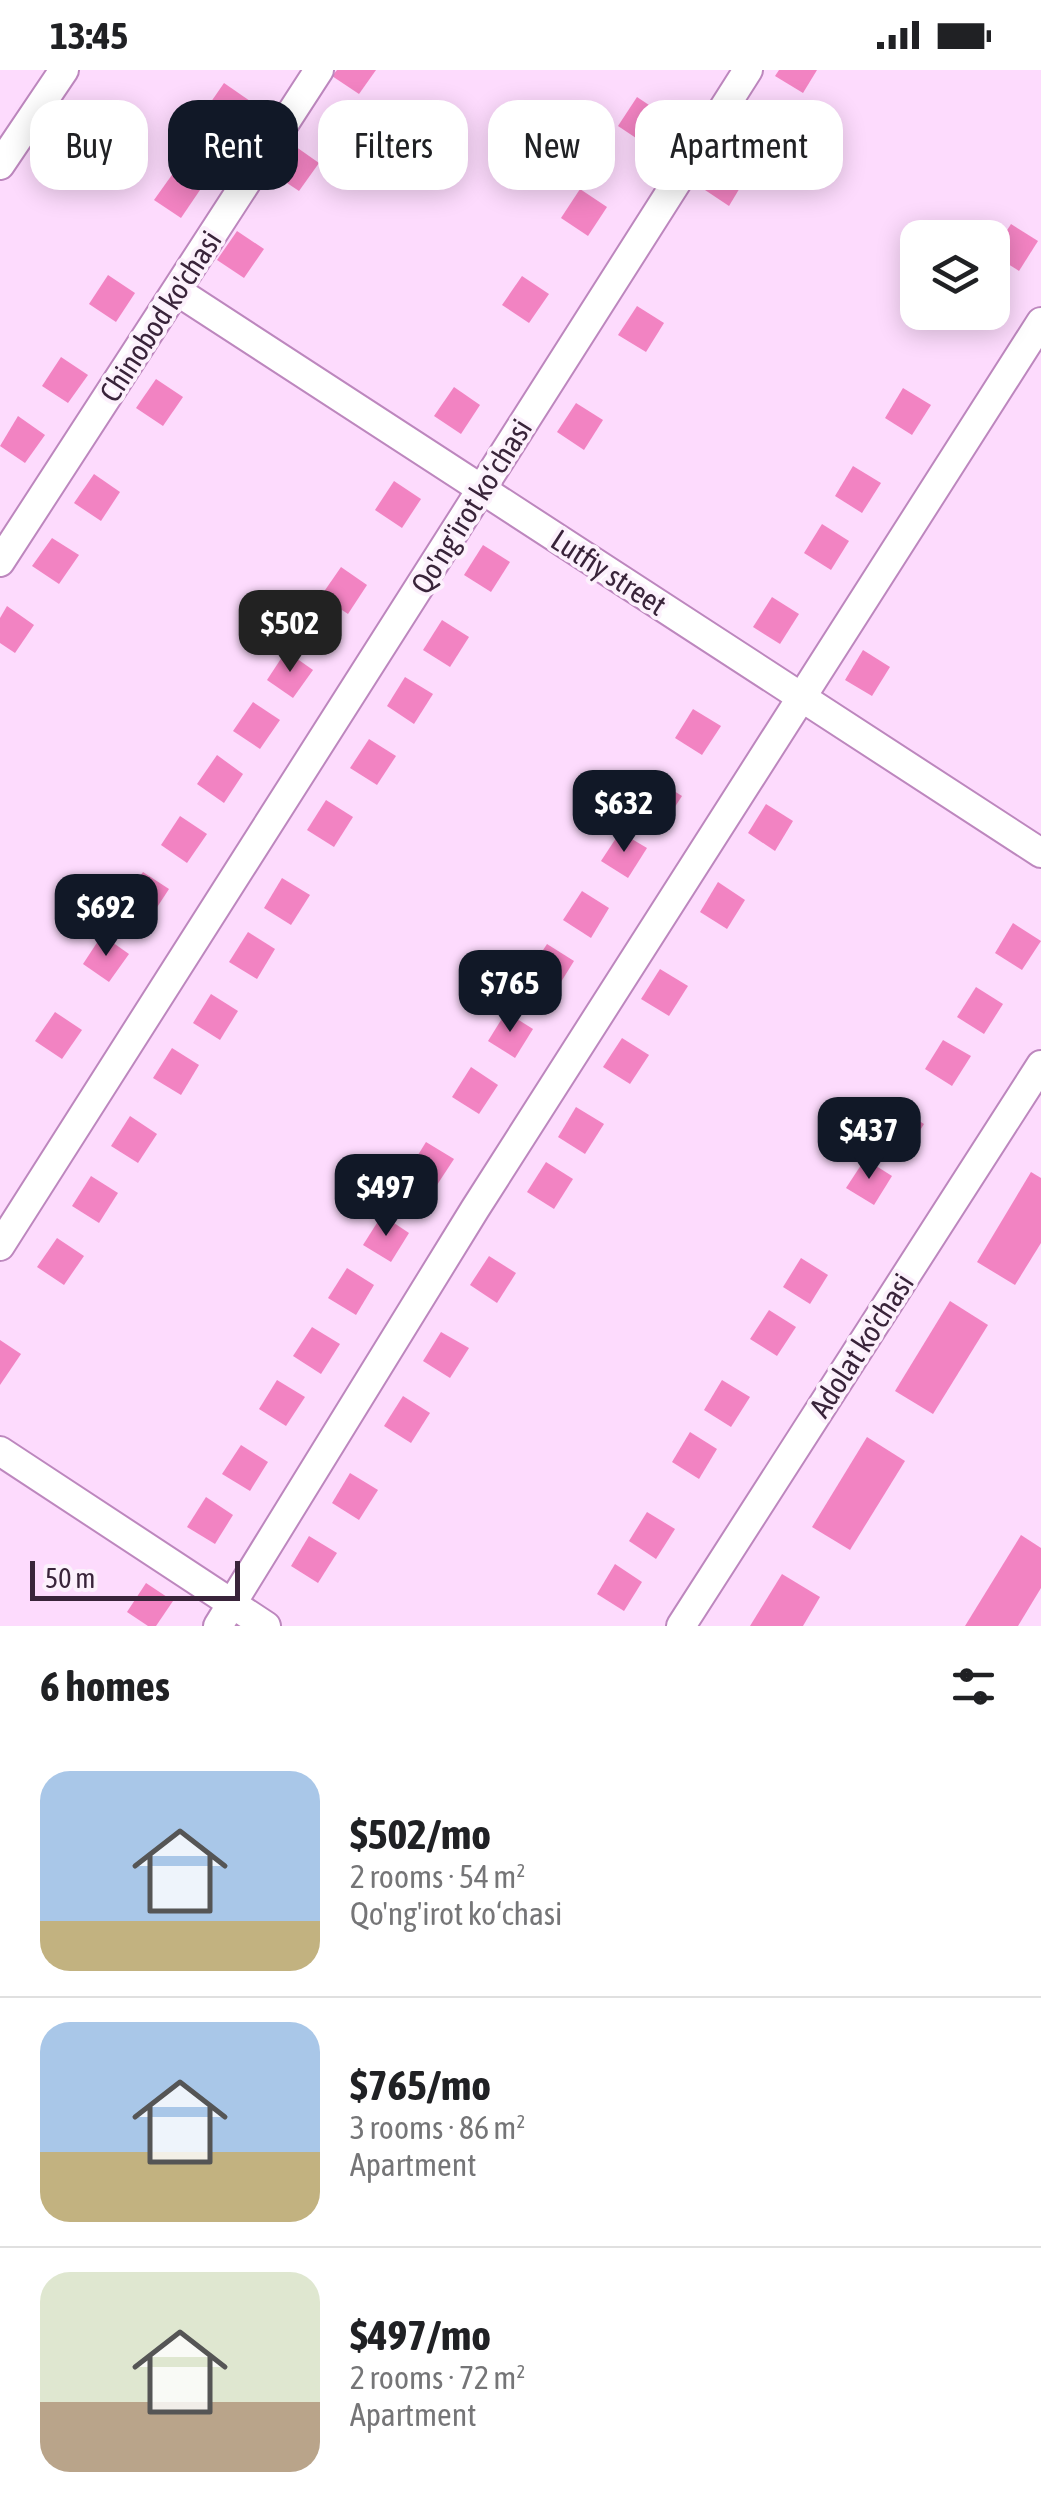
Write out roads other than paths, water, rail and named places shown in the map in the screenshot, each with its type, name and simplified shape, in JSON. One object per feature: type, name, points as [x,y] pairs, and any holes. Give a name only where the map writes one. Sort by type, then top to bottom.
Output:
[{"type":"street","points":[[0,165],[64,70]]},
{"type":"street","name":"Chinobod ko'chasi","points":[[0,562],[319,70]]},
{"type":"street","name":"Qo'ng'irot ko‘chasi","points":[[0,1246],[748,70]]},
{"type":"street","name":"Lutfiy street","points":[[177,291],[1041,852]]},
{"type":"street","points":[[225,1615],[476,1209],[1041,322]]},
{"type":"street","name":"Adolat ko'chasi","points":[[681,1626],[1041,1065]]},
{"type":"street","points":[[0,1450],[225,1615],[266,1626]]}]
